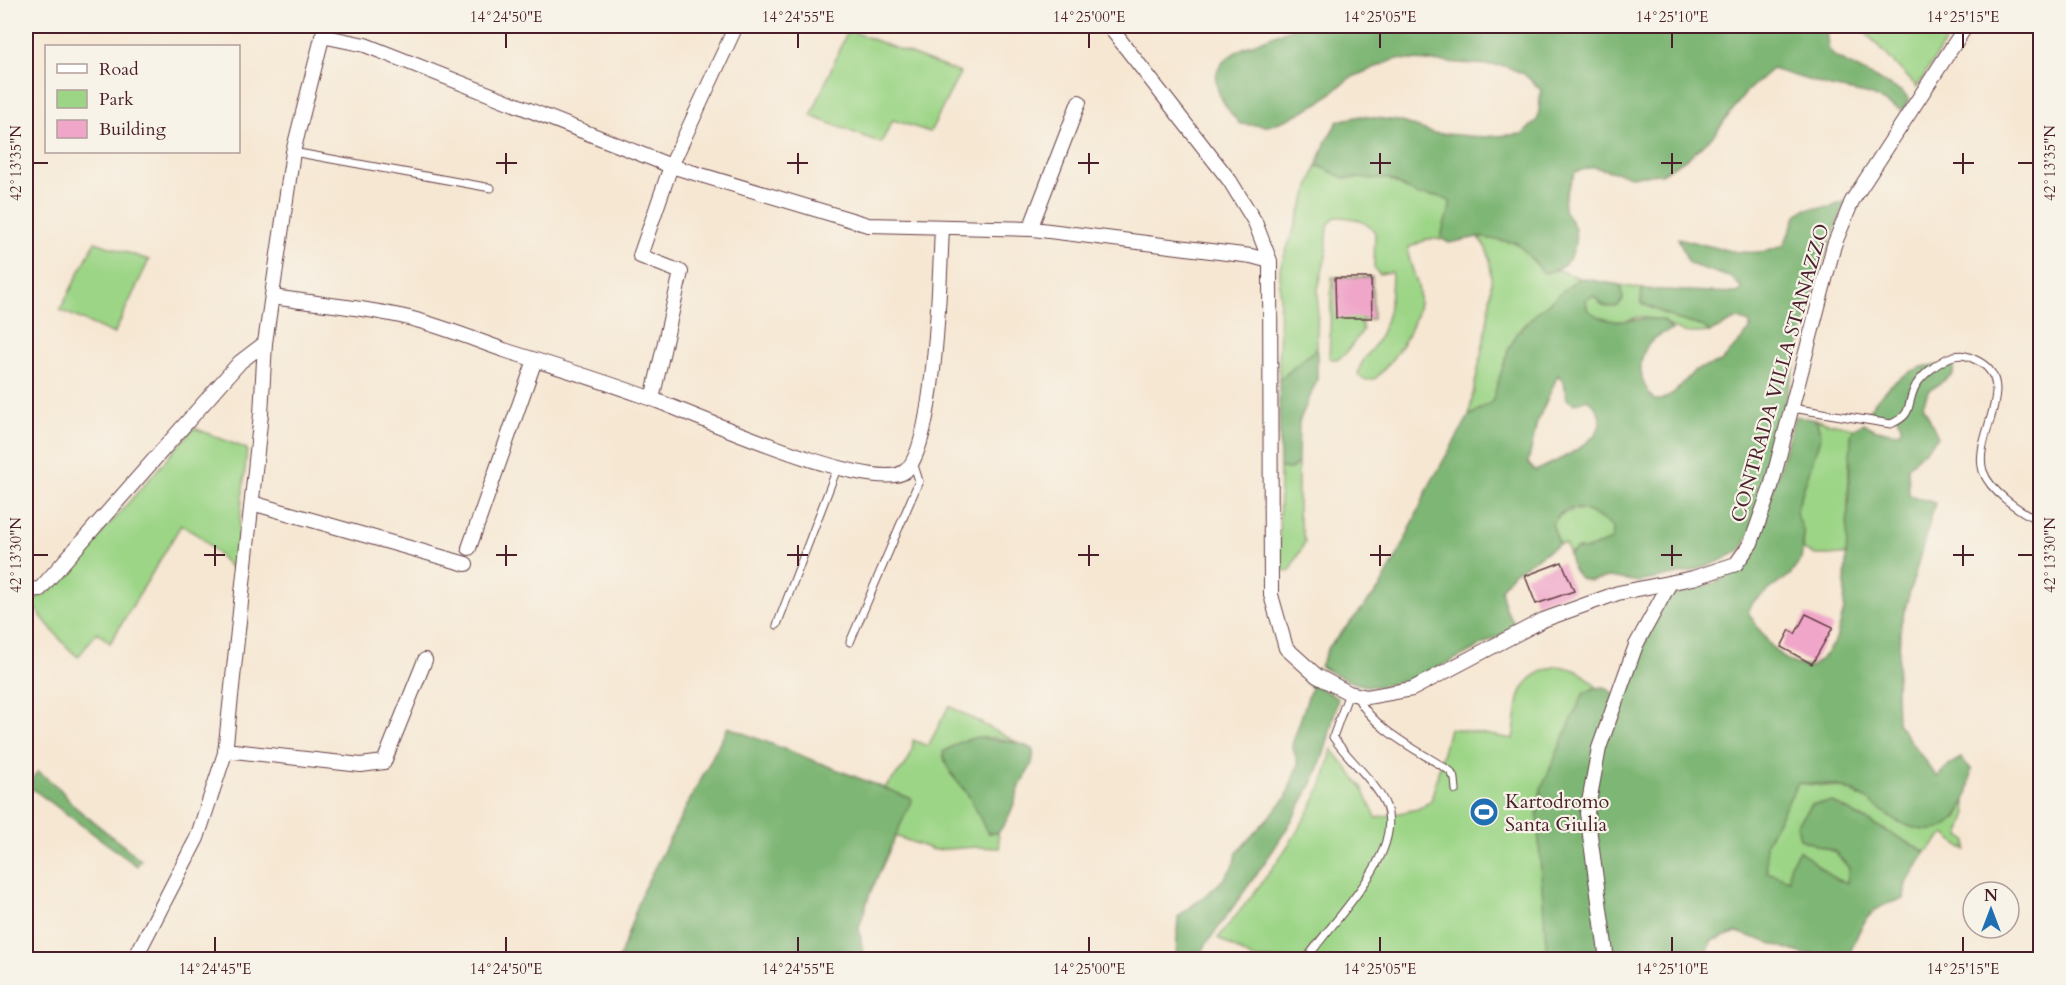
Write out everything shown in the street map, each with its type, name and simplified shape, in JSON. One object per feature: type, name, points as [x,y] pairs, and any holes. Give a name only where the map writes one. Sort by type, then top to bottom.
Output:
[{"type":"street","points":[[652,399],[681,272],[640,256],[670,166],[736,26]]},
{"type":"street","points":[[1108,26],[1230,181],[1255,222],[1270,261],[1271,596],[1286,648],[1317,676],[1353,694]]},
{"type":"street","name":"CONTRADA VILLA STANAZZO","points":[[1353,694],[1367,697],[1412,689],[1543,620],[1618,594],[1670,583],[1736,564],[1751,543],[1771,487],[1834,245],[1852,201],[1966,26]]},
{"type":"street","points":[[134,960],[197,838],[225,750],[252,503],[265,343],[293,152],[324,31],[366,45],[670,166],[868,225],[1030,229],[1251,256],[1270,261]]},
{"type":"street","points":[[1030,229],[1079,102]]},
{"type":"street","points":[[273,297],[408,318],[652,399],[794,454],[869,475],[893,477],[905,472],[913,462],[925,430],[936,328],[942,226]]},
{"type":"street","points":[[26,590],[40,589],[240,362],[265,343]]},
{"type":"street","points":[[469,548],[535,360]]},
{"type":"street","points":[[252,503],[466,564]]},
{"type":"street","points":[[1607,960],[1587,813],[1599,748],[1636,645],[1670,583]]},
{"type":"street","points":[[225,750],[361,765],[384,762],[426,660]]},
{"type":"lane","points":[[293,152],[490,188]]},
{"type":"lane","points":[[1792,408],[1891,424],[1902,419],[1911,408],[1915,388],[1927,372],[1947,358],[1961,354],[1970,356],[1983,363],[1993,377],[1996,391],[1995,407],[1980,455],[1982,469],[1989,484],[2040,520]]},
{"type":"lane","points":[[850,642],[919,481],[913,462]]},
{"type":"lane","points":[[777,625],[838,466]]},
{"type":"lane","points":[[1353,694],[1373,719],[1450,771],[1455,779],[1456,790]]},
{"type":"lane","points":[[1306,960],[1331,930],[1382,854],[1388,838],[1389,823],[1385,806],[1333,737],[1353,694]]},
{"type":"green space","points":[[1297,26],[1838,26],[1826,33],[1829,50],[1835,57],[1901,91],[1909,99],[1902,111],[1871,95],[1831,87],[1772,69],[1747,91],[1713,136],[1689,157],[1661,174],[1632,176],[1593,167],[1575,172],[1564,203],[1567,216],[1575,229],[1573,252],[1565,264],[1544,273],[1517,243],[1478,237],[1449,243],[1442,239],[1450,201],[1438,196],[1418,195],[1389,179],[1344,178],[1317,165],[1326,141],[1338,121],[1361,116],[1399,121],[1433,133],[1482,137],[1523,134],[1538,119],[1541,90],[1524,74],[1505,66],[1396,59],[1350,78],[1320,102],[1288,119],[1268,126],[1240,124],[1223,102],[1216,84],[1218,70],[1226,59],[1240,50]]},
{"type":"green space","points":[[1891,26],[1955,26],[1917,87],[1863,30],[1884,32]]},
{"type":"green space","points":[[848,30],[960,73],[930,132],[893,120],[881,143],[811,116]]},
{"type":"green space","points":[[1317,165],[1344,178],[1389,179],[1418,195],[1438,196],[1450,201],[1442,239],[1427,239],[1408,248],[1419,293],[1416,316],[1398,351],[1375,379],[1364,380],[1358,375],[1361,365],[1379,338],[1388,314],[1392,272],[1379,274],[1374,268],[1375,232],[1371,228],[1357,220],[1335,217],[1328,225],[1326,256],[1318,289],[1317,348],[1279,380],[1280,268]]},
{"type":"green space","points":[[1846,201],[1819,269],[1754,526],[1741,550],[1718,562],[1689,572],[1639,582],[1609,577],[1590,581],[1580,578],[1572,568],[1569,554],[1577,549],[1585,550],[1612,540],[1613,528],[1590,512],[1566,510],[1552,524],[1559,544],[1513,573],[1501,589],[1505,608],[1516,627],[1443,665],[1383,686],[1355,683],[1320,666],[1329,647],[1379,589],[1402,547],[1430,484],[1469,416],[1492,402],[1508,350],[1518,332],[1538,312],[1579,278],[1620,285],[1623,299],[1618,306],[1604,306],[1594,296],[1586,299],[1587,309],[1596,316],[1615,321],[1663,320],[1672,330],[1651,342],[1642,359],[1641,369],[1647,390],[1654,400],[1661,400],[1675,392],[1695,370],[1721,362],[1750,330],[1750,323],[1737,319],[1710,332],[1704,327],[1676,319],[1641,303],[1642,289],[1737,293],[1743,289],[1732,278],[1689,264],[1678,238],[1731,251],[1771,250],[1784,245],[1796,216],[1805,209],[1831,207]],"holes":[[[1558,375],[1564,382],[1567,399],[1574,404],[1587,399],[1598,411],[1600,422],[1596,433],[1586,443],[1574,452],[1535,471],[1528,463],[1537,422]]]},
{"type":"green space","points":[[1478,237],[1517,243],[1544,272],[1559,270],[1579,278],[1538,312],[1500,381],[1492,402],[1469,416],[1491,289],[1488,253]]},
{"type":"green space","points":[[95,242],[149,260],[114,334],[60,310]]},
{"type":"green space","points":[[1332,277],[1372,277],[1373,319],[1361,320],[1363,330],[1346,353],[1337,360],[1329,358]]},
{"type":"green space","points":[[1620,285],[1642,289],[1641,303],[1676,319],[1704,327],[1710,332],[1679,331],[1663,320],[1637,317],[1621,323],[1597,317],[1587,309],[1586,299],[1594,296],[1602,305],[1623,299]]},
{"type":"green space","points":[[1317,348],[1317,380],[1299,422],[1298,463],[1291,469],[1280,468],[1279,380]]},
{"type":"green space","points":[[1926,366],[1954,366],[1953,374],[1928,392],[1923,405],[1938,437],[1908,467],[1909,495],[1935,503],[1901,623],[1896,691],[1897,723],[1937,777],[1950,764],[1961,758],[1971,769],[1969,785],[1960,812],[1942,828],[1930,830],[1916,828],[1899,822],[1866,799],[1839,786],[1798,783],[1766,843],[1767,872],[1789,880],[1790,864],[1799,850],[1832,877],[1847,883],[1849,868],[1835,852],[1800,839],[1797,825],[1812,804],[1832,802],[1926,852],[1906,883],[1904,899],[1881,906],[1867,918],[1849,955],[1803,954],[1737,932],[1711,941],[1706,959],[1608,959],[1587,817],[1601,747],[1622,692],[1664,597],[1717,582],[1745,565],[1761,528],[1795,416],[1816,420],[1821,435],[1796,512],[1804,533],[1801,560],[1790,575],[1754,601],[1748,612],[1774,648],[1790,662],[1811,667],[1826,654],[1836,639],[1844,610],[1851,435],[1854,428],[1863,423],[1876,430],[1898,433],[1902,427],[1897,415],[1865,416],[1891,385],[1907,373]]},
{"type":"green space","points":[[1816,420],[1854,428],[1849,463],[1847,555],[1816,555],[1803,550],[1804,533],[1796,512],[1821,435]]},
{"type":"green space","points":[[194,428],[247,449],[235,572],[201,537],[181,525],[110,643],[97,632],[78,657],[29,602],[50,591]]},
{"type":"green space","points":[[1298,463],[1298,514],[1305,542],[1290,571],[1286,571],[1282,568],[1279,555],[1280,468],[1291,469]]},
{"type":"green space","points":[[1588,509],[1614,528],[1612,540],[1585,550],[1577,549],[1569,554],[1565,544],[1559,544],[1552,524],[1563,513]]},
{"type":"green space","name":"Kartodromo Santa Giulia","points":[[1557,666],[1570,668],[1580,673],[1598,689],[1561,959],[1253,959],[1218,938],[1260,885],[1299,828],[1322,784],[1332,749],[1362,787],[1376,818],[1418,809],[1431,801],[1449,728],[1513,739],[1521,692],[1533,677]]},
{"type":"green space","points":[[1305,680],[1338,698],[1318,771],[1290,824],[1205,946],[1200,959],[1176,959],[1178,917],[1222,880],[1229,872],[1237,852],[1286,798],[1298,764],[1292,745],[1311,688]]},
{"type":"green space","points":[[1605,687],[1615,695],[1584,813],[1604,959],[1547,959],[1537,815],[1541,789],[1583,694],[1594,688]]},
{"type":"green space","points":[[949,706],[1018,743],[993,737],[950,773],[970,797],[988,833],[998,833],[1000,848],[934,850],[895,836],[912,799],[884,788],[908,761],[913,740],[928,746]]},
{"type":"green space","points":[[728,727],[912,799],[869,896],[859,928],[864,959],[619,959],[643,890]]},
{"type":"green space","points":[[977,737],[1018,743],[1033,749],[1032,764],[1021,784],[1009,815],[998,833],[988,833],[971,800],[944,759],[943,752],[960,742]]},
{"type":"green space","points":[[38,771],[60,789],[74,806],[141,860],[137,866],[30,787]]},
{"type":"green space","points":[[1798,783],[1844,788],[1873,803],[1898,822],[1957,818],[1965,802],[1967,813],[1960,834],[1967,840],[1966,851],[1945,834],[1926,852],[1832,802],[1800,839],[1835,852],[1849,868],[1847,883],[1832,877],[1789,880],[1766,872],[1766,843]]},
{"type":"building","points":[[1335,278],[1371,278],[1372,318],[1336,318]]},
{"type":"building","points":[[1562,562],[1574,591],[1536,604],[1525,576]]},
{"type":"building","points":[[1806,614],[1833,627],[1812,664],[1781,647],[1790,630],[1795,634]]},
{"type":"place","name":"Kartodromo Santa Giulia","points":[[1484,812]]}]
